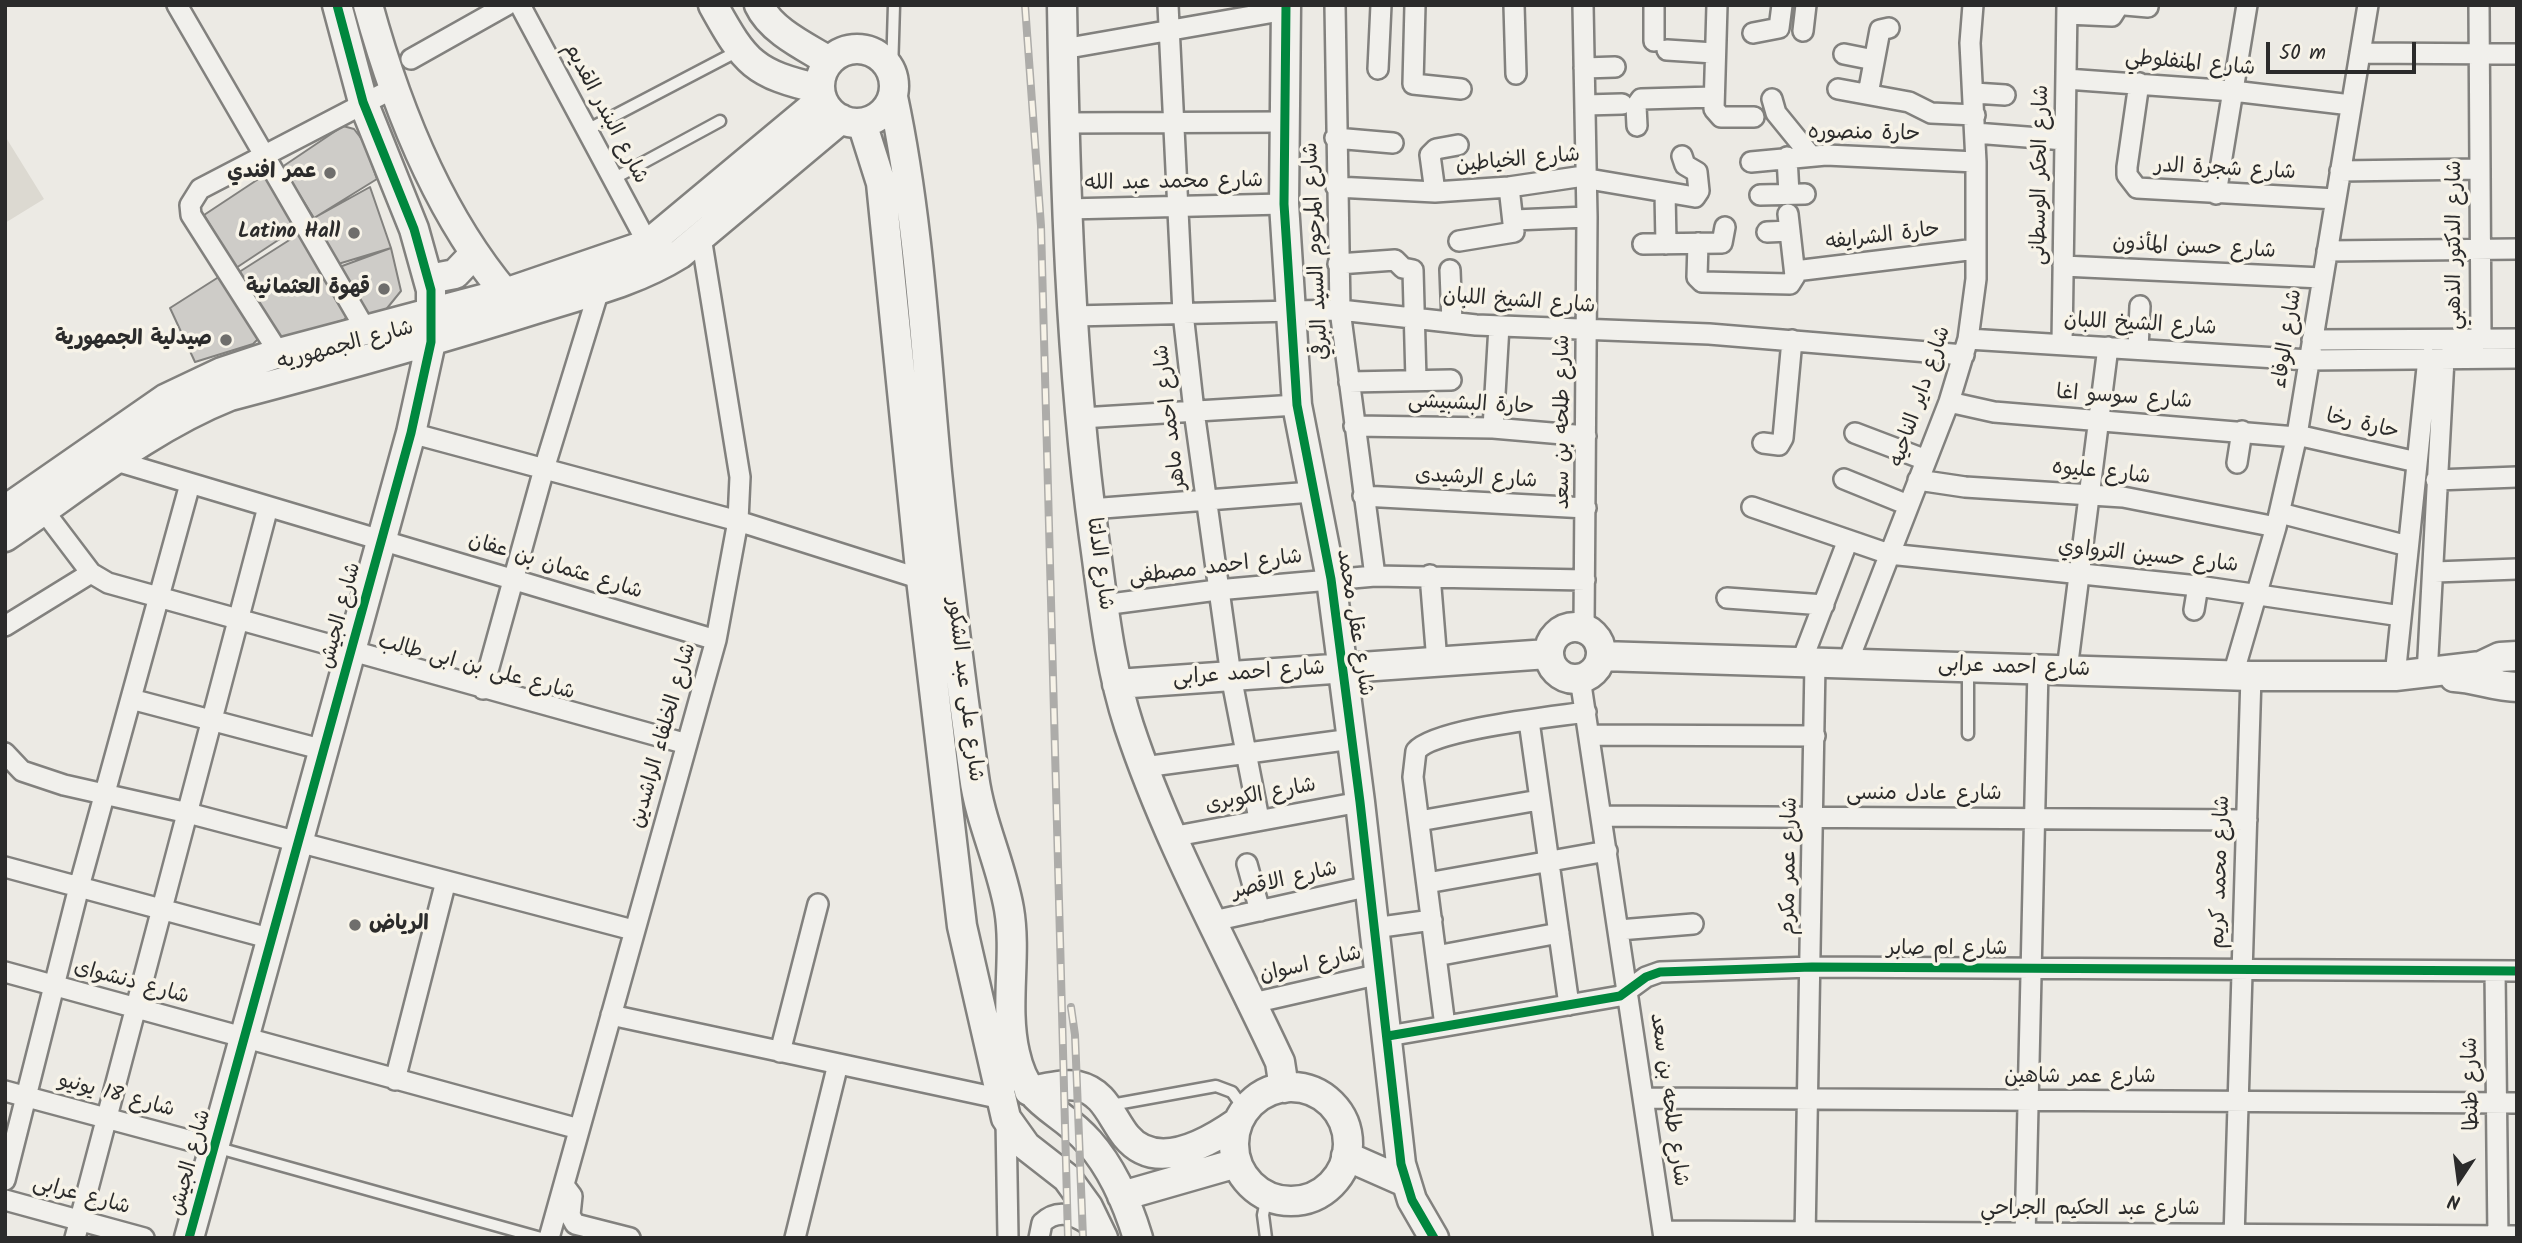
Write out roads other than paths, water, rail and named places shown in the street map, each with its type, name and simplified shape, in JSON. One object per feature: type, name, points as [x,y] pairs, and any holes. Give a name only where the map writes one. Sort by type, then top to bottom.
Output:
[{"type":"street","points":[[177,5],[367,332]]},
{"type":"street","name":"شارع الجيش","points":[[189,1238],[411,433],[431,342],[433,314],[429,279],[414,229],[363,102],[337,5]]},
{"type":"street","points":[[368,5],[387,75],[458,230],[505,293]]},
{"type":"street","points":[[411,59],[507,5]]},
{"type":"street","name":"شارع البندر القديم","points":[[520,5],[648,244]]},
{"type":"street","points":[[713,5],[738,51],[757,67],[836,107],[881,114],[893,84],[878,55],[869,50],[847,50],[829,61],[820,79],[836,107]]},
{"type":"street","points":[[759,5],[762,12],[795,41],[829,61]]},
{"type":"street","name":"شارع الدلتا","points":[[1062,5],[1066,209],[1072,316],[1090,509],[1117,684],[1144,767],[1171,837],[1209,922],[1284,1071],[1284,1088]]},
{"type":"street","name":"شارع احمد ماهر","points":[[1168,5],[1183,313],[1217,590],[1259,819]]},
{"type":"street","name":"شارع المرحوم السيد البرقي","points":[[1335,5],[1335,138],[1340,310],[1375,576]]},
{"type":"street","points":[[1378,69],[1381,5]]},
{"type":"street","points":[[1415,5],[1413,84],[1461,89]]},
{"type":"street","points":[[1514,5],[1516,74]]},
{"type":"street","name":"شارع طلحه بن سعد","points":[[1583,5],[1587,217],[1584,629]]},
{"type":"street","points":[[1654,5],[1661,46],[1714,53]]},
{"type":"street","points":[[1717,5],[1714,109],[1718,115],[1754,117]]},
{"type":"street","points":[[1753,33],[1780,28],[1782,5]]},
{"type":"street","points":[[1802,31],[1805,5]]},
{"type":"street","name":"شارع داير الناحيه","points":[[1847,664],[1949,402],[1966,347],[1976,249],[1975,124],[1970,43],[1973,5]]},
{"type":"street","points":[[2067,10],[2112,16],[2119,5]]},
{"type":"street","points":[[2125,5],[2148,7]]},
{"type":"street","points":[[2216,194],[2247,5]]},
{"type":"street","name":"شارع الوفاء","points":[[2242,676],[2258,594],[2297,436],[2368,5]]},
{"type":"street","name":"شارع الدكتور الذهبي","points":[[2427,675],[2435,572],[2436,359],[2481,339],[2479,5]]},
{"type":"street","points":[[1063,48],[1169,32],[1286,8]]},
{"type":"street","name":"شارع عقل محمد","points":[[1286,8],[1284,204],[1297,405],[1331,579],[1405,1182],[1420,1217],[1434,1238]]},
{"type":"street","name":"شارع الحكر الوسطانى","points":[[2062,345],[2067,10]]},
{"type":"street","points":[[1868,94],[1880,30],[1889,28]]},
{"type":"street","points":[[2360,53],[2517,54]]},
{"type":"street","points":[[1844,54],[1874,60]]},
{"type":"street","points":[[1584,68],[1615,68]]},
{"type":"street","name":"شارع المنفلوطي","points":[[2066,79],[2233,91],[2351,105]]},
{"type":"street","name":"شارع شجرة الدر","points":[[2139,83],[2127,167],[2131,183],[2146,190],[2336,200]]},
{"type":"street","name":"شارع على عبد الشكور","points":[[893,84],[914,214],[937,475],[973,774],[977,800],[1005,890],[1012,941],[1014,1051],[1029,1091],[1087,1139],[1099,1154],[1122,1196],[1138,1238]]},
{"type":"street","points":[[279,353],[196,224],[190,205],[201,189],[394,88]]},
{"type":"street","points":[[1838,89],[1909,102],[1931,113],[1975,124],[2065,140]]},
{"type":"street","points":[[1974,93],[2005,95]]},
{"type":"street","points":[[1637,126],[1636,106],[1642,99],[1714,97]]},
{"type":"street","points":[[1772,99],[1776,113],[1811,156]]},
{"type":"street","points":[[1585,105],[1622,104]]},
{"type":"street","name":"شارع على عبد الشكور","points":[[836,107],[881,183],[921,579],[962,926],[1004,1109],[1026,1146],[1067,1178],[1088,1207],[1102,1236]]},
{"type":"street","name":"شارع الجمهوريه","points":[[5,537],[183,416],[230,396],[431,342],[599,290],[657,268],[701,237],[836,107]]},
{"type":"street","name":"شارع الجمهوريه","points":[[5,510],[165,399],[222,372],[279,353],[367,332],[505,293],[648,244],[836,107]]},
{"type":"street","points":[[1064,123],[1284,122]]},
{"type":"street","points":[[1335,138],[1393,142]]},
{"type":"street","points":[[1435,192],[1430,155],[1436,149],[1458,145]]},
{"type":"street","name":"شارع الخياطين","points":[[1336,187],[1435,192],[1509,187],[1586,177],[1695,197],[1698,194],[1698,172],[1685,165],[1682,156]]},
{"type":"street","name":"حارة منصوره","points":[[1751,162],[1811,156],[1976,162]]},
{"type":"street","points":[[1787,157],[1793,208],[1795,271]]},
{"type":"street","points":[[2340,171],[2480,170]]},
{"type":"street","points":[[1459,241],[1510,234],[1515,229],[1509,187]]},
{"type":"street","points":[[1665,192],[1666,244]]},
{"type":"street","points":[[1760,195],[1793,208]]},
{"type":"street","name":"شارع محمد عبد الله","points":[[1066,209],[1284,204]]},
{"type":"street","points":[[1767,232],[1793,208]]},
{"type":"street","points":[[1514,220],[1587,217]]},
{"type":"street","points":[[1643,244],[1722,243],[1725,227]]},
{"type":"street","name":"شارع الخلفاء الراشدين","points":[[549,1238],[716,640],[738,521],[740,477],[701,237]]},
{"type":"street","name":"حارة الشرايفه","points":[[1698,243],[1697,277],[1702,282],[1785,286],[1794,281],[1795,271],[1976,249]]},
{"type":"street","points":[[2327,251],[2517,249]]},
{"type":"street","points":[[429,279],[455,274],[474,254]]},
{"type":"street","points":[[1338,264],[1395,260],[1403,268],[1411,269],[1416,319],[1416,380]]},
{"type":"street","name":"شارع حسن المأذون","points":[[2063,266],[2322,278]]},
{"type":"street","points":[[1450,270],[1452,322]]},
{"type":"street","points":[[483,689],[544,469],[599,290]]},
{"type":"street","points":[[2138,349],[2140,306]]},
{"type":"street","name":"شارع الشيخ اللبان","points":[[1072,316],[1290,309],[1340,310],[1499,326],[1792,340],[1966,347],[2062,345],[2138,349],[2311,350]]},
{"type":"street","points":[[1493,428],[1499,326]]},
{"type":"street","points":[[2311,350],[2517,339]]},
{"type":"street","points":[[1763,443],[1779,445],[1783,438],[1792,340]]},
{"type":"street","points":[[2067,670],[2108,347]]},
{"type":"street","points":[[2311,350],[2436,359],[2517,358]]},
{"type":"street","points":[[2395,676],[2417,462],[2436,359]]},
{"type":"street","points":[[1349,383],[1451,380]]},
{"type":"street","name":"شارع سوسو اغا","points":[[1949,402],[1994,412],[2297,436]]},
{"type":"street","points":[[1081,418],[1297,405]]},
{"type":"street","name":"حارة البشبيشى","points":[[1354,426],[1493,428],[1586,436]]},
{"type":"street","points":[[2237,463],[2242,431]]},
{"type":"street","points":[[411,433],[738,521],[921,579]]},
{"type":"street","points":[[1855,433],[1926,460]]},
{"type":"street","name":"حارة رخا","points":[[2297,436],[2417,462]]},
{"type":"street","name":"شارع عثمان بن عفان","points":[[116,461],[716,640]]},
{"type":"street","points":[[2436,480],[2517,477]]},
{"type":"street","points":[[1844,479],[1908,505]]},
{"type":"street","name":"شارع عليوه","points":[[1918,480],[1965,486],[2089,493],[2278,520],[2408,546]]},
{"type":"street","points":[[5,1180],[79,887],[190,484]]},
{"type":"street","points":[[1090,509],[1312,492]]},
{"type":"street","name":"شارع الرشيدى","points":[[1363,496],[1586,509]]},
{"type":"street","points":[[77,1229],[268,507]]},
{"type":"street","name":"شارع حسين الترواوي","points":[[1752,507],[1889,554],[2198,586],[2401,616]]},
{"type":"street","name":"شارع على بن ابى طالب","points":[[44,511],[91,573],[108,583],[238,622],[687,744]]},
{"type":"street","points":[[1808,663],[1824,605],[1848,540]]},
{"type":"street","points":[[2435,572],[2517,569]]},
{"type":"street","points":[[5,626],[91,573]]},
{"type":"street","points":[[1430,575],[1437,662]]},
{"type":"street","name":"شارع احمد مصطفى","points":[[1103,605],[1217,590],[1375,576],[1586,580]]},
{"type":"street","points":[[2194,610],[2198,586]]},
{"type":"street","points":[[1727,598],[1824,605]]},
{"type":"street","points":[[1564,629],[1584,629],[1597,640],[1601,656],[1594,671],[1580,678],[1558,673],[1548,654],[1550,644],[1564,629]]},
{"type":"street","name":"شارع احمد عرابى","points":[[1117,684],[1548,654]]},
{"type":"street","name":"شارع احمد عرابى","points":[[1601,656],[2242,676],[2427,675],[2480,678],[2497,686],[2517,687]]},
{"type":"street","name":"شارع احمد عرابى","points":[[2427,675],[2482,666],[2500,657],[2517,656]]},
{"type":"street","name":"شارع عمر مكرم","points":[[1805,1235],[1815,818],[1815,736],[1808,663]]},
{"type":"street","points":[[2025,1235],[2038,669]]},
{"type":"street","name":"شارع محمد كريم","points":[[2234,1236],[2246,820],[2242,676]]},
{"type":"street","name":"شارع طلحه بن سعد","points":[[1580,678],[1663,1235]]},
{"type":"street","points":[[131,699],[324,750]]},
{"type":"street","points":[[1446,1026],[1412,768],[1416,751],[1421,744],[1460,733],[1586,712]]},
{"type":"street","points":[[1529,721],[1569,1005]]},
{"type":"street","points":[[1590,735],[1815,736]]},
{"type":"street","points":[[1144,767],[1352,739]]},
{"type":"street","points":[[6,756],[22,771],[36,776],[188,813],[633,930]]},
{"type":"street","points":[[1419,821],[1539,800]]},
{"type":"street","name":"شارع الكوبرى","points":[[1171,837],[1360,802]]},
{"type":"street","name":"شارع عادل منسى","points":[[1602,816],[2246,820]]},
{"type":"street","points":[[957,874],[973,880],[981,877],[986,869],[990,841]]},
{"type":"street","points":[[1427,883],[1607,851]]},
{"type":"street","points":[[1247,864],[1260,911]]},
{"type":"street","points":[[5,866],[272,939]]},
{"type":"street","points":[[395,1080],[446,881]]},
{"type":"street","name":"شارع الاقصر","points":[[1209,922],[1370,886]]},
{"type":"street","points":[[780,1052],[818,904]]},
{"type":"street","points":[[962,926],[979,917],[989,918],[998,922],[1012,941]]},
{"type":"street","points":[[1374,928],[1432,920]]},
{"type":"street","points":[[1619,930],[1693,924]]},
{"type":"street","points":[[1436,956],[1559,933]]},
{"type":"street","name":"شارع ام صابر","points":[[1388,1036],[1620,996],[1646,977],[1660,972],[1812,967],[2517,971]]},
{"type":"street","name":"شارع طنطا","points":[[2495,971],[2496,1103],[2504,1236]]},
{"type":"street","name":"شارع دنشواى","points":[[5,972],[579,1129]]},
{"type":"street","name":"شارع اسوان","points":[[1252,1003],[1380,974]]},
{"type":"street","points":[[611,1015],[838,1064],[1004,1109],[1008,1238]]},
{"type":"street","points":[[795,1238],[838,1064]]},
{"type":"street","points":[[1029,1091],[1077,1086],[1098,1097],[1107,1106],[1125,1135],[1135,1145],[1150,1153],[1165,1154],[1201,1145],[1241,1116],[1262,1095],[1284,1088],[1314,1092],[1338,1112],[1348,1141],[1342,1170],[1322,1191],[1295,1200],[1267,1196],[1244,1177],[1237,1163],[1234,1150],[1241,1116]]},
{"type":"street","name":"شارع 18 يونيو","points":[[5,1091],[214,1147]]},
{"type":"street","name":"شارع عمر شاهين","points":[[1643,1098],[2517,1103]]},
{"type":"street","points":[[1346,1156],[1405,1182]]},
{"type":"street","points":[[1122,1196],[1237,1163]]},
{"type":"street","points":[[563,1186],[572,1196],[570,1215],[575,1224],[630,1238]]},
{"type":"street","name":"شارع عرابى","points":[[5,1200],[77,1229],[144,1238]]},
{"type":"street","points":[[1039,1238],[1042,1223],[1058,1213],[1068,1214],[1102,1236]]},
{"type":"street","name":"شارع عبد الحكيم الجراحي","points":[[1663,1235],[2504,1236]]},
{"type":"lane","name":"شارع على عبد الشكور","points":[[893,84],[894,5]]},
{"type":"lane","points":[[587,130],[738,51]]},
{"type":"lane","points":[[613,179],[720,121]]},
{"type":"lane","points":[[1968,667],[1968,734]]},
{"type":"lane","points":[[1107,1106],[1216,1086],[1232,1092],[1241,1116]]},
{"type":"lane","points":[[214,1147],[541,1238]]},
{"type":"lane","points":[[1266,1238],[1263,1215],[1267,1196]]},
{"type":"railway","points":[[1025,5],[1041,226],[1068,1238]]},
{"type":"railway","points":[[1071,1007],[1075,1035],[1083,1238]]},
{"type":"place","name":"عمر افندي","points":[[330,173]]},
{"type":"place","name":"Latino Hall","points":[[354,233]]},
{"type":"place","name":"قهوة العثمانية","points":[[384,289]]},
{"type":"place","name":"صيدلية الجمهورية","points":[[226,340]]},
{"type":"place","name":"الرياض","points":[[355,925]]}]
